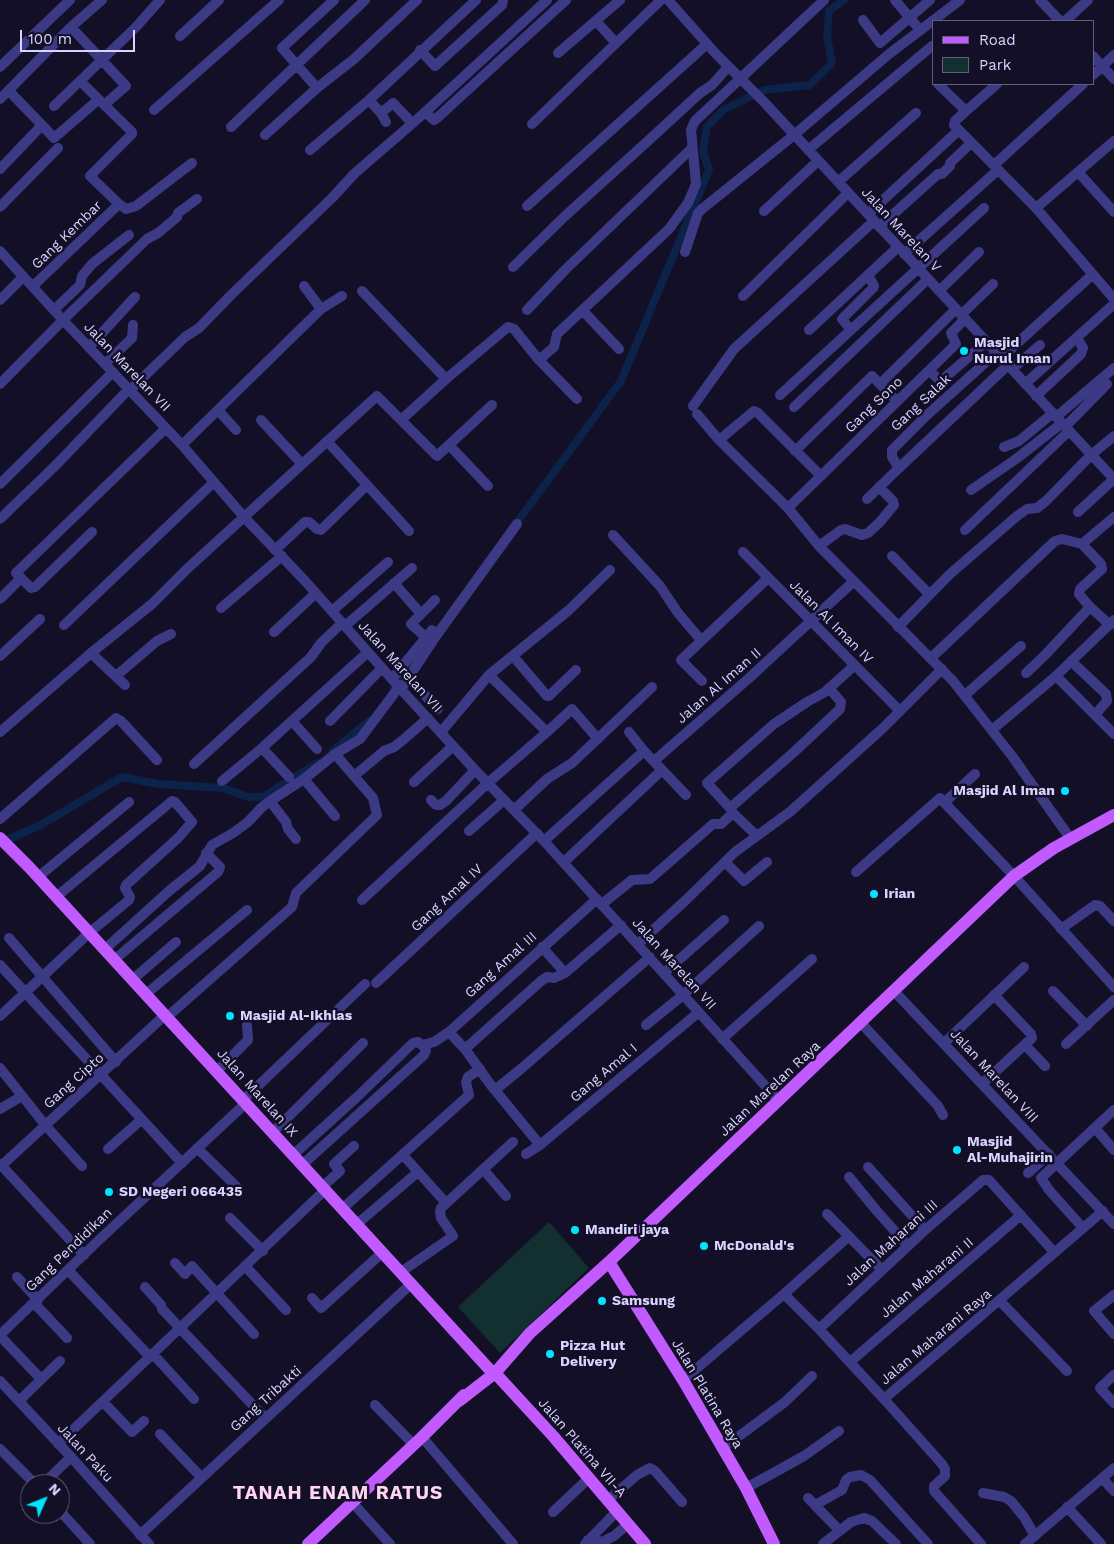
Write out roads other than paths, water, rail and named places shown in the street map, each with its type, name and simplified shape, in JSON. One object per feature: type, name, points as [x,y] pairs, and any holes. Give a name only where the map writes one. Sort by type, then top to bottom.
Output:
[{"type":"main road","name":"Jalan Marelan Raya","points":[[308,1544],[779,1101],[1014,876],[1070,838],[1114,815]]},
{"type":"main road","name":"Jalan Marelan IX","points":[[3,844],[38,877],[90,933],[492,1371]]},
{"type":"main road","name":"Jalan Platina Raya","points":[[608,1262],[723,1448],[746,1488],[774,1544]]},
{"type":"main road","name":"Jalan Platina VII-A","points":[[492,1371],[553,1436],[644,1544]]},
{"type":"street","points":[[0,67],[70,0]]},
{"type":"street","points":[[0,99],[71,27],[102,0]]},
{"type":"street","points":[[54,106],[136,27],[160,0]]},
{"type":"street","points":[[180,36],[219,0]]},
{"type":"street","points":[[154,110],[279,0]]},
{"type":"street","points":[[317,88],[282,48],[334,0]]},
{"type":"street","points":[[230,127],[365,0]]},
{"type":"street","points":[[265,135],[317,88],[354,59],[417,0]]},
{"type":"street","points":[[310,150],[369,100],[420,50],[476,0]]},
{"type":"street","points":[[420,50],[435,66],[502,5],[504,0]]},
{"type":"street","points":[[0,519],[130,389],[185,337],[203,324],[238,287],[332,198],[354,174],[547,0]]},
{"type":"street","points":[[425,112],[434,120],[437,118],[566,0]]},
{"type":"street","points":[[558,53],[620,0]]},
{"type":"street","points":[[532,124],[660,0]]},
{"type":"street","name":"Jalan Marelan V","points":[[668,0],[728,67],[764,102],[1114,479]]},
{"type":"street","points":[[539,360],[554,347],[557,334],[670,229],[692,197],[696,178],[690,130],[695,121],[824,0]]},
{"type":"street","points":[[896,0],[920,30]]},
{"type":"street","points":[[880,43],[930,0]]},
{"type":"street","points":[[933,20],[960,0]]},
{"type":"street","points":[[1040,0],[1059,20]]},
{"type":"street","points":[[1066,20],[1088,0]]},
{"type":"street","points":[[863,20],[889,54]]},
{"type":"street","points":[[596,21],[616,43]]},
{"type":"street","points":[[685,252],[698,213],[702,209],[794,135],[889,54],[932,21]]},
{"type":"street","points":[[0,207],[79,116],[126,86],[71,27]]},
{"type":"street","points":[[528,206],[707,44]]},
{"type":"street","points":[[808,150],[932,46]]},
{"type":"street","points":[[1094,74],[1114,55]]},
{"type":"street","points":[[1094,57],[1114,79]]},
{"type":"street","points":[[513,267],[564,217],[712,85],[728,67]]},
{"type":"street","points":[[80,81],[132,133],[90,176],[119,204]]},
{"type":"street","points":[[939,85],[966,111]]},
{"type":"street","points":[[997,85],[954,123],[955,127],[1036,208],[1114,299]]},
{"type":"street","points":[[809,330],[868,275],[901,251],[996,168],[1082,85]]},
{"type":"street","points":[[9,91],[42,125],[56,143]]},
{"type":"street","points":[[369,100],[384,117],[393,103],[412,123]]},
{"type":"street","points":[[838,182],[916,113]]},
{"type":"street","points":[[0,169],[42,125]]},
{"type":"street","points":[[959,130],[874,221],[734,349],[695,410],[719,440],[788,508],[819,546],[853,582],[942,669],[965,695],[1070,838]]},
{"type":"street","points":[[1036,208],[1114,141]]},
{"type":"street","points":[[874,221],[938,174],[942,174],[950,166],[950,163],[971,143]]},
{"type":"street","points":[[527,310],[566,269],[691,149]]},
{"type":"street","points":[[764,211],[818,160]]},
{"type":"street","name":"Gang Kembar","points":[[33,286],[119,204],[126,209],[136,206],[192,163]]},
{"type":"street","points":[[1078,172],[1114,212]]},
{"type":"street","points":[[743,296],[848,193]]},
{"type":"street","points":[[0,384],[62,320],[147,239],[158,233],[177,217],[178,213],[197,199]]},
{"type":"street","points":[[780,395],[984,208]]},
{"type":"street","points":[[54,310],[80,285],[82,276],[92,264],[129,235]]},
{"type":"street","name":"Jalan Marelan VII","points":[[0,251],[62,320],[182,445],[244,517],[316,593],[475,770],[564,862],[722,1040],[779,1101]]},
{"type":"street","points":[[939,291],[979,252]]},
{"type":"street","points":[[850,329],[842,319],[873,288],[874,286],[868,275]]},
{"type":"street","points":[[867,499],[1092,275]]},
{"type":"street","points":[[0,300],[23,277]]},
{"type":"street","points":[[794,407],[928,279]]},
{"type":"street","points":[[880,384],[993,284]]},
{"type":"street","points":[[304,286],[321,309]]},
{"type":"street","points":[[362,291],[446,379]]},
{"type":"street","points":[[182,445],[321,309],[342,296]]},
{"type":"street","points":[[89,347],[136,297]]},
{"type":"street","points":[[1025,384],[1114,304]]},
{"type":"street","points":[[583,311],[619,349]]},
{"type":"street","name":"Gang Sono","points":[[788,508],[956,344],[951,333],[961,314]]},
{"type":"street","points":[[0,484],[109,368],[132,338],[133,325]]},
{"type":"street","points":[[401,420],[508,327],[514,329],[539,360],[577,399]]},
{"type":"street","points":[[1036,396],[1081,354],[1083,351],[1082,346],[1077,338]]},
{"type":"street","points":[[930,371],[940,381],[942,380],[986,342]]},
{"type":"street","points":[[1004,361],[1040,345]]},
{"type":"street","name":"Gang Salak","points":[[899,468],[892,458],[892,450],[927,415],[1004,361]]},
{"type":"street","points":[[965,530],[1061,422],[1114,368]]},
{"type":"street","points":[[795,451],[872,376],[898,401]]},
{"type":"street","points":[[971,490],[1016,459],[1107,384]]},
{"type":"street","points":[[0,732],[91,653],[152,604],[188,568],[377,396],[437,456],[492,405]]},
{"type":"street","points":[[218,410],[236,430]]},
{"type":"street","points":[[719,440],[754,411],[758,412],[821,476]]},
{"type":"street","points":[[261,420],[302,464]]},
{"type":"street","points":[[1004,446],[1011,445],[1061,422]]},
{"type":"street","points":[[92,532],[35,587],[32,588],[16,572],[166,428]]},
{"type":"street","points":[[898,626],[929,594],[1017,516],[1028,509],[1037,508],[1046,501],[1091,455],[1114,436]]},
{"type":"street","points":[[327,442],[409,531]]},
{"type":"street","points":[[449,445],[488,486]]},
{"type":"street","points":[[1078,512],[1114,479]]},
{"type":"street","points":[[64,625],[214,482]]},
{"type":"street","points":[[221,608],[278,553],[305,522],[309,522],[321,530],[367,485]]},
{"type":"street","points":[[819,546],[840,530],[845,529],[862,535],[868,533],[880,522],[894,505],[879,487]]},
{"type":"street","points":[[1082,544],[1114,517]]},
{"type":"street","points":[[104,950],[169,891],[200,866],[212,845],[233,833],[248,822],[260,808],[304,779],[335,754],[360,739],[429,640],[517,524]]},
{"type":"street","points":[[614,535],[660,586],[701,640]]},
{"type":"street","points":[[931,658],[1055,541],[1062,539],[1082,544],[1102,567],[1079,590],[1080,597],[1112,623],[1056,676],[992,730]]},
{"type":"street","name":"Jalan Al Iman IV","points":[[743,552],[810,622],[900,711]]},
{"type":"street","points":[[892,556],[929,594]]},
{"type":"street","points":[[332,611],[388,562]]},
{"type":"street","points":[[194,764],[311,657],[321,643],[412,568]]},
{"type":"street","points":[[441,732],[489,675],[568,610],[610,570]]},
{"type":"street","points":[[0,598],[21,578]]},
{"type":"street","points":[[702,681],[681,660],[768,578]]},
{"type":"street","name":"Jalan Al Iman II","points":[[654,761],[748,679],[853,582]]},
{"type":"street","points":[[394,583],[421,614]]},
{"type":"street","points":[[274,632],[316,593]]},
{"type":"street","points":[[429,640],[411,624],[435,600]]},
{"type":"street","points":[[1026,673],[1090,607]]},
{"type":"street","points":[[0,656],[40,619]]},
{"type":"street","points":[[397,684],[409,677],[435,627]]},
{"type":"street","points":[[116,676],[157,641],[170,634]]},
{"type":"street","points":[[965,695],[1022,646]]},
{"type":"street","points":[[222,781],[262,748],[368,652]]},
{"type":"street","points":[[91,653],[126,685]]},
{"type":"street","points":[[513,656],[547,696],[550,696],[576,670]]},
{"type":"street","points":[[1071,661],[1106,694],[1107,700],[1095,715]]},
{"type":"street","points":[[757,836],[707,782],[774,724],[829,688],[855,665]]},
{"type":"street","points":[[330,721],[382,668]]},
{"type":"street","points":[[638,944],[688,900],[735,852],[791,811],[883,728],[942,669]]},
{"type":"street","points":[[489,675],[546,732]]},
{"type":"street","points":[[1056,676],[1114,734]]},
{"type":"street","points":[[409,677],[430,701],[434,702],[438,709]]},
{"type":"street","points":[[514,810],[547,779],[572,763],[652,687]]},
{"type":"street","name":"Gang Amal III","points":[[293,1155],[358,1097],[414,1043],[418,1042],[422,1045],[434,1042],[449,1032],[542,947],[599,902],[632,880],[650,879],[713,824],[721,824],[732,810],[840,709],[841,702],[829,688]]},
{"type":"street","points":[[362,900],[488,783],[572,709],[598,739]]},
{"type":"street","points":[[0,819],[116,718],[157,760]]},
{"type":"street","points":[[335,754],[354,776],[384,751],[403,740],[428,718]]},
{"type":"street","points":[[292,721],[317,749]]},
{"type":"street","points":[[629,732],[644,751],[686,795]]},
{"type":"street","points":[[414,782],[453,746]]},
{"type":"street","points":[[262,748],[289,777]]},
{"type":"street","name":"Gang Amal IV","points":[[244,1102],[370,983],[644,751]]},
{"type":"street","points":[[431,800],[436,805],[446,801],[475,770]]},
{"type":"street","points":[[564,862],[662,770]]},
{"type":"street","points":[[945,802],[975,774]]},
{"type":"street","name":"Gang Cipto","points":[[1,1166],[166,1016],[292,907],[296,893],[377,815],[373,798],[354,776]]},
{"type":"street","points":[[304,779],[336,816]]},
{"type":"street","points":[[856,872],[940,798],[1014,876],[1114,987]]},
{"type":"street","points":[[469,831],[504,800]]},
{"type":"street","points":[[0,1016],[90,933],[129,900],[130,897],[125,888],[126,885],[192,824],[192,821],[172,801],[56,897]]},
{"type":"street","points":[[270,801],[296,838]]},
{"type":"street","points":[[38,877],[129,802]]},
{"type":"street","points":[[114,960],[218,872],[220,867],[206,853]]},
{"type":"street","points":[[725,862],[744,881],[767,862]]},
{"type":"street","points":[[1061,929],[1095,905],[1100,906],[1114,921]]},
{"type":"street","points":[[146,994],[246,910]]},
{"type":"street","points":[[664,973],[724,920]]},
{"type":"street","points":[[465,1049],[546,977],[554,978],[565,973],[621,925]]},
{"type":"street","points":[[646,1025],[683,995],[759,926]]},
{"type":"street","points":[[9,938],[116,1062]]},
{"type":"street","points":[[132,980],[176,942]]},
{"type":"street","points":[[542,947],[565,973]]},
{"type":"street","points":[[495,1090],[530,1062],[650,957]]},
{"type":"street","points":[[722,1040],[812,959]]},
{"type":"street","points":[[0,965],[182,1163]]},
{"type":"street","points":[[944,1043],[1024,967]]},
{"type":"street","name":"Jalan Marelan VIII","points":[[894,991],[1114,1224]]},
{"type":"street","points":[[1053,991],[1087,1026]]},
{"type":"street","points":[[982,1084],[1026,1046],[1032,1036],[994,995]]},
{"type":"street","points":[[1066,1044],[1114,1000]]},
{"type":"street","name":"Gang Amal I","points":[[526,1154],[540,1145],[699,1012]]},
{"type":"street","points":[[861,1023],[938,1106],[943,1115]]},
{"type":"street","points":[[217,1071],[248,1040],[247,1025]]},
{"type":"street","points":[[449,1032],[465,1049],[495,1090],[540,1145]]},
{"type":"street","points":[[273,1132],[362,1043]]},
{"type":"street","points":[[302,1165],[424,1055],[426,1050],[422,1045]]},
{"type":"street","points":[[1026,1046],[1045,1066]]},
{"type":"street","points":[[0,1068],[46,1126],[82,1166]]},
{"type":"street","points":[[343,1208],[469,1095],[466,1082],[468,1077],[480,1068]]},
{"type":"street","points":[[0,1109],[22,1096]]},
{"type":"street","name":"Gang Pendidikan","points":[[1,1333],[244,1102]]},
{"type":"street","points":[[1083,1228],[1049,1190],[1041,1178],[1114,1110]]},
{"type":"street","points":[[108,1149],[142,1119]]},
{"type":"street","points":[[1095,1128],[1114,1150]]},
{"type":"street","points":[[401,1272],[453,1236],[443,1223],[440,1214],[441,1208],[513,1142]]},
{"type":"street","points":[[58,1444],[180,1327],[263,1251],[340,1171],[334,1164],[354,1146]]},
{"type":"street","points":[[197,1148],[239,1189]]},
{"type":"street","points":[[1028,1173],[1048,1154]]},
{"type":"street","points":[[402,1155],[446,1203]]},
{"type":"street","points":[[1,1166],[84,1255]]},
{"type":"street","points":[[868,1167],[924,1230]]},
{"type":"street","points":[[484,1169],[506,1196]]},
{"type":"street","points":[[357,1224],[418,1172]]},
{"type":"street","points":[[849,1177],[908,1246]]},
{"type":"street","name":"Jalan Maharani III","points":[[819,1328],[924,1230],[983,1180],[990,1180],[1021,1215]]},
{"type":"street","name":"Jalan Maharani Raya","points":[[784,1294],[819,1328],[884,1399],[1103,1211]]},
{"type":"street","points":[[827,1214],[882,1270]]},
{"type":"street","points":[[1021,1215],[1054,1252]]},
{"type":"street","name":"Jalan Maharani II","points":[[850,1362],[1021,1215]]},
{"type":"street","points":[[230,1218],[263,1251]]},
{"type":"street","points":[[682,1380],[848,1237]]},
{"type":"street","points":[[312,1298],[321,1308],[383,1252]]},
{"type":"street","points":[[175,1262],[185,1274],[192,1266],[254,1334]]},
{"type":"street","points":[[245,1266],[286,1310]]},
{"type":"street","points":[[68,1270],[194,1399]]},
{"type":"street","points":[[17,1277],[67,1338]]},
{"type":"street","name":"Gang Tribakti","points":[[140,1535],[412,1283]]},
{"type":"street","points":[[145,1287],[163,1310],[265,1418]]},
{"type":"street","points":[[1114,1295],[1094,1311],[1114,1334]]},
{"type":"street","points":[[1000,1301],[1067,1371]]},
{"type":"street","points":[[1,1333],[41,1379]]},
{"type":"street","points":[[19,1401],[60,1361]]},
{"type":"street","points":[[1114,1375],[1100,1388],[1114,1403]]},
{"type":"street","points":[[723,1448],[785,1402],[812,1376]]},
{"type":"street","name":"Jalan Paku","points":[[0,1381],[149,1544]]},
{"type":"street","points":[[884,1399],[942,1464],[945,1469],[945,1476],[934,1486],[934,1491],[981,1544]]},
{"type":"street","points":[[103,1402],[132,1432],[144,1421]]},
{"type":"street","points":[[375,1405],[418,1441],[513,1544]]},
{"type":"street","points":[[746,1488],[804,1456],[839,1430]]},
{"type":"street","points":[[160,1434],[201,1477]]},
{"type":"street","points":[[0,1449],[26,1474]]},
{"type":"street","points":[[53,1474],[71,1457]]},
{"type":"street","points":[[608,1500],[638,1475],[650,1468],[655,1471],[682,1502]]},
{"type":"street","points":[[1029,1542],[1114,1468]]},
{"type":"street","points":[[839,1530],[811,1502],[842,1490],[846,1480],[850,1477],[861,1475],[870,1480],[924,1540],[912,1544]]},
{"type":"street","points":[[553,1512],[589,1478]]},
{"type":"street","points":[[1102,1478],[1114,1491]]},
{"type":"street","points":[[983,1492],[1012,1501],[1024,1517],[1029,1542]]},
{"type":"street","points":[[352,1502],[390,1544]]},
{"type":"street","points":[[1067,1508],[1100,1544]]},
{"type":"street","points":[[586,1542],[617,1511]]},
{"type":"street","points":[[823,1544],[856,1519],[868,1519],[896,1544]]},
{"type":"street","points":[[70,1522],[90,1544]]},
{"type":"street","points":[[586,1542],[604,1541],[614,1536],[628,1524]]},
{"type":"waterway","points":[[513,528],[621,381],[709,170],[703,151],[707,127],[723,110],[764,90],[810,85],[832,63],[827,37],[829,11],[844,0]]},
{"type":"waterway","points":[[394,688],[416,657]]},
{"type":"waterway","points":[[333,751],[370,720]]},
{"type":"waterway","points":[[2,842],[39,826],[122,777],[159,784],[223,788],[248,797],[263,797],[318,763]]},
{"type":"place","name":"Masjid Nurul Iman","points":[[964,351]]},
{"type":"place","name":"Masjid Al Iman","points":[[1065,791]]},
{"type":"place","name":"Irian","points":[[874,894]]},
{"type":"place","name":"Masjid Al-Ikhlas","points":[[230,1016]]},
{"type":"place","name":"Masjid Al-Muhajirin","points":[[957,1150]]},
{"type":"place","name":"SD Negeri 066435","points":[[109,1192]]},
{"type":"place","name":"Mandiri jaya","points":[[575,1230]]},
{"type":"place","name":"McDonald's","points":[[704,1246]]},
{"type":"place","name":"Samsung","points":[[602,1301]]},
{"type":"place","name":"Pizza Hut Delivery","points":[[550,1354]]},
{"type":"district","name":"TANAH ENAM RATUS","points":[[338,1493]]}]
